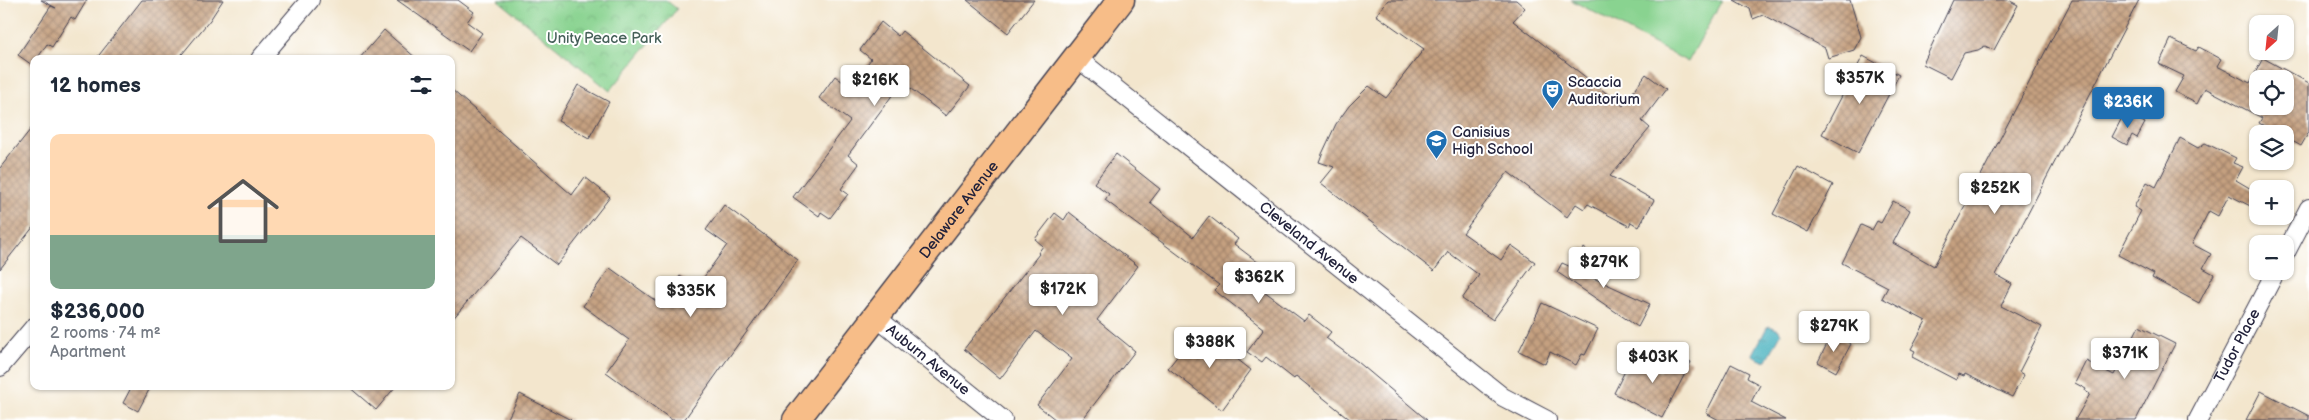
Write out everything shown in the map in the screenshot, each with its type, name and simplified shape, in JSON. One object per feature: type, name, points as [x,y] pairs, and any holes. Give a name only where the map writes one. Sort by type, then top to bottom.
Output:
[{"type":"main road","name":"Delaware Avenue","points":[[796,420],[877,318],[1121,0]]},
{"type":"street","points":[[263,55],[310,0]]},
{"type":"street","name":"Cleveland Avenue","points":[[1076,57],[1503,397],[1547,420]]},
{"type":"street","points":[[2294,237],[2309,208]]},
{"type":"street","name":"Tudor Place","points":[[2198,420],[2271,280]]},
{"type":"street","name":"Auburn Avenue","points":[[877,318],[1003,420]]},
{"type":"street","points":[[0,367],[30,332]]},
{"type":"green space","name":"Unity Peace Park","points":[[498,0],[666,0],[677,9],[610,91]]},
{"type":"green space","points":[[1571,0],[1722,0],[1688,62]]},
{"type":"water","points":[[1770,326],[1779,330],[1781,334],[1767,360],[1763,361],[1754,357],[1753,354],[1767,327]]},
{"type":"building","points":[[41,0],[87,0],[75,20],[71,17],[52,47],[47,44],[40,55],[30,55],[30,64],[18,55],[51,6],[56,8]]},
{"type":"building","points":[[142,0],[223,0],[210,20],[181,55],[99,55]]},
{"type":"building","points":[[397,0],[458,0],[474,12],[467,22],[482,33],[469,51]]},
{"type":"building","points":[[967,0],[1034,0],[1008,33]]},
{"type":"building","points":[[1388,0],[1516,0],[1525,8],[1513,21],[1623,106],[1646,74],[1666,89],[1642,121],[1650,128],[1610,176],[1654,200],[1639,227],[1631,222],[1629,226],[1588,204],[1584,209],[1576,204],[1567,217],[1508,172],[1463,233],[1501,260],[1511,245],[1535,262],[1493,320],[1462,299],[1479,275],[1448,252],[1434,271],[1321,183],[1334,167],[1319,162],[1336,124],[1349,106],[1369,86],[1386,98],[1424,49],[1376,15]]},
{"type":"building","points":[[1734,0],[1850,0],[1861,37],[1854,50],[1828,58],[1825,48],[1763,15],[1753,19],[1750,9]]},
{"type":"building","points":[[1953,0],[2008,0],[2018,5],[1994,50],[1985,46],[1978,50],[1964,53],[1951,78],[1923,64]]},
{"type":"building","points":[[2072,0],[2139,0],[1996,275],[2012,284],[2001,306],[2042,327],[2019,372],[2024,375],[2012,397],[1965,374],[1964,376],[1959,374],[1956,380],[1912,357],[1915,351],[1911,349],[1926,321],[1882,298],[1888,287],[1842,263],[1861,225],[1872,230],[1877,221],[1881,223],[1893,201],[1910,210],[1893,243],[1934,266]]},
{"type":"building","points":[[881,22],[898,36],[902,31],[970,86],[946,116],[902,82],[848,155],[859,164],[841,189],[848,194],[830,218],[821,212],[819,216],[793,197],[850,121],[819,98],[835,76],[850,87],[871,59],[860,50]]},
{"type":"building","points":[[384,30],[412,55],[362,55]]},
{"type":"building","points":[[2171,39],[2196,51],[2199,47],[2221,59],[2217,66],[2249,82],[2249,111],[2205,88],[2197,104],[2175,92],[2184,76],[2159,64]]},
{"type":"building","points":[[1863,56],[1899,75],[1858,153],[1822,134]]},
{"type":"building","points":[[2262,60],[2267,60],[2285,70],[2257,70]]},
{"type":"building","points":[[2294,75],[2309,83],[2309,132],[2301,146],[2294,142],[2294,125],[2263,125],[2259,123],[2262,118],[2256,115],[2294,115]]},
{"type":"building","points":[[578,85],[609,102],[589,138],[558,121]]},
{"type":"building","points":[[455,93],[572,195],[585,177],[610,197],[557,265],[521,238],[455,316]]},
{"type":"building","points":[[2125,112],[2145,123],[2137,138],[2132,135],[2127,145],[2112,137]]},
{"type":"building","points":[[30,130],[30,231],[0,269],[0,168]]},
{"type":"building","points":[[2180,138],[2198,148],[2205,143],[2236,158],[2233,163],[2243,167],[2236,180],[2249,188],[2249,205],[2229,195],[2218,216],[2209,211],[2192,244],[2211,254],[2203,268],[2214,274],[2199,303],[2152,278],[2154,274],[2118,255],[2141,211],[2134,207],[2147,182],[2156,187]]},
{"type":"building","points":[[1116,154],[1160,189],[1150,202],[1193,237],[1209,216],[1238,239],[1234,244],[1276,276],[1264,291],[1304,321],[1309,315],[1331,332],[1326,338],[1358,362],[1427,420],[1351,420],[1296,376],[1294,379],[1266,357],[1262,362],[1247,352],[1264,329],[1214,290],[1219,285],[1105,200],[1109,194],[1094,183]]},
{"type":"building","points":[[1798,166],[1833,185],[1808,232],[1773,214]]},
{"type":"building","points":[[724,205],[798,260],[684,420],[672,420],[606,372],[629,340],[583,306],[610,268],[660,304],[680,276],[696,288],[727,245],[706,230]]},
{"type":"building","points":[[1069,212],[1138,266],[1097,320],[1135,351],[1082,420],[1056,420],[1037,405],[1072,359],[1036,331],[1000,379],[964,349],[1039,254],[1043,246],[1035,239],[1055,213],[1064,220]]},
{"type":"building","points":[[1584,248],[1600,260],[1589,276],[1650,304],[1638,327],[1557,272],[1562,263],[1571,267]]},
{"type":"building","points":[[1542,303],[1598,329],[1585,355],[1582,354],[1576,365],[1550,352],[1545,364],[1519,351]]},
{"type":"building","points":[[2139,326],[2175,344],[2136,420],[2075,420],[2090,394],[2085,391],[2086,389],[2075,383],[2086,361],[2114,375]]},
{"type":"building","points":[[1199,329],[1251,370],[1222,410],[1168,368]]},
{"type":"building","points":[[1832,334],[1851,344],[1836,372],[1818,362]]},
{"type":"building","points":[[1670,352],[1691,362],[1662,418],[1614,393],[1632,357],[1660,372]]},
{"type":"building","points":[[1731,364],[1749,373],[1747,378],[1760,385],[1751,402],[1786,420],[1719,420],[1706,413]]},
{"type":"building","points":[[130,390],[149,390],[138,411],[123,403]]},
{"type":"building","points":[[353,390],[393,390],[376,410]]},
{"type":"building","points":[[2261,391],[2309,416],[2309,420],[2246,420]]},
{"type":"building","points":[[520,394],[571,420],[507,420]]},
{"type":"place","name":"Scaccia Auditorium","points":[[1552,110]]},
{"type":"place","name":"Canisius High School","points":[[1436,160]]}]
